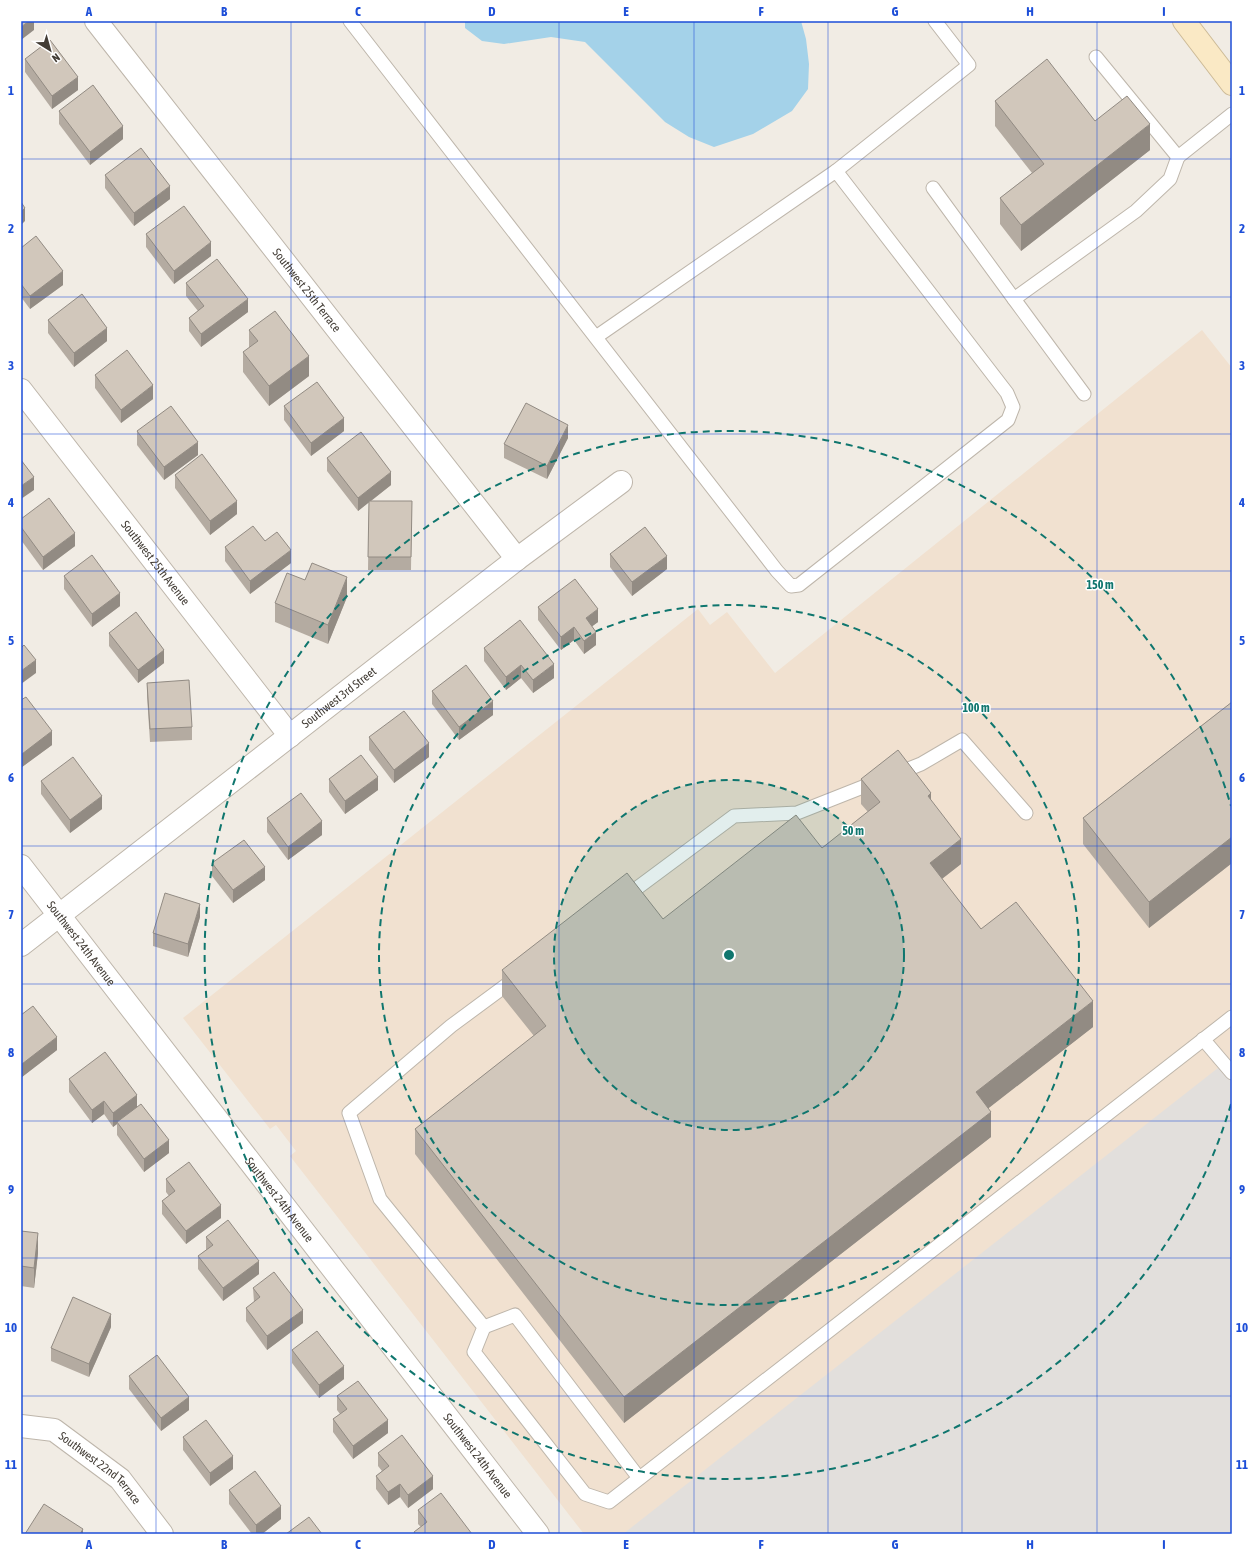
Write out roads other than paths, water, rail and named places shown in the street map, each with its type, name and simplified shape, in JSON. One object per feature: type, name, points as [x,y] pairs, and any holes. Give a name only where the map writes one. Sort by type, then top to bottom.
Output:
[{"type":"street","name":"Southwest 25th Terrace","points":[[96,21],[517,559]]},
{"type":"street","points":[[1184,21],[1232,84]]},
{"type":"street","name":"Southwest 25th Avenue","points":[[21,390],[290,736]]},
{"type":"street","name":"Southwest 3rd Street","points":[[21,945],[517,559],[621,482]]},
{"type":"street","name":"Southwest 24th Avenue","points":[[21,866],[538,1534]]},
{"type":"street","name":"Southwest 22nd Terrace","points":[[21,1426],[54,1430],[120,1479],[162,1534]]},
{"type":"lane","points":[[350,21],[785,581],[791,586],[799,585],[1008,420],[1013,407],[1007,393],[836,171]]},
{"type":"lane","points":[[596,337],[836,171],[970,65],[935,21]]},
{"type":"lane","points":[[1096,56],[1178,157]]},
{"type":"lane","points":[[1014,299],[1136,211],[1170,179],[1178,157],[1232,114]]},
{"type":"lane","points":[[933,188],[1084,394]]},
{"type":"lane","points":[[612,907],[734,816],[797,813],[922,764],[962,740],[1026,813]]},
{"type":"lane","points":[[484,1327],[380,1199],[349,1113],[452,1026],[528,969]]},
{"type":"lane","points":[[639,1478],[516,1315],[484,1327],[474,1352],[585,1494],[609,1502],[1232,1017]]},
{"type":"lane","points":[[1203,1039],[1232,1073]]},
{"type":"water","points":[[465,21],[801,21],[806,39],[809,64],[808,89],[792,111],[753,134],[714,147],[689,137],[665,122],[585,42],[551,37],[504,44],[482,41],[465,28]]}]
